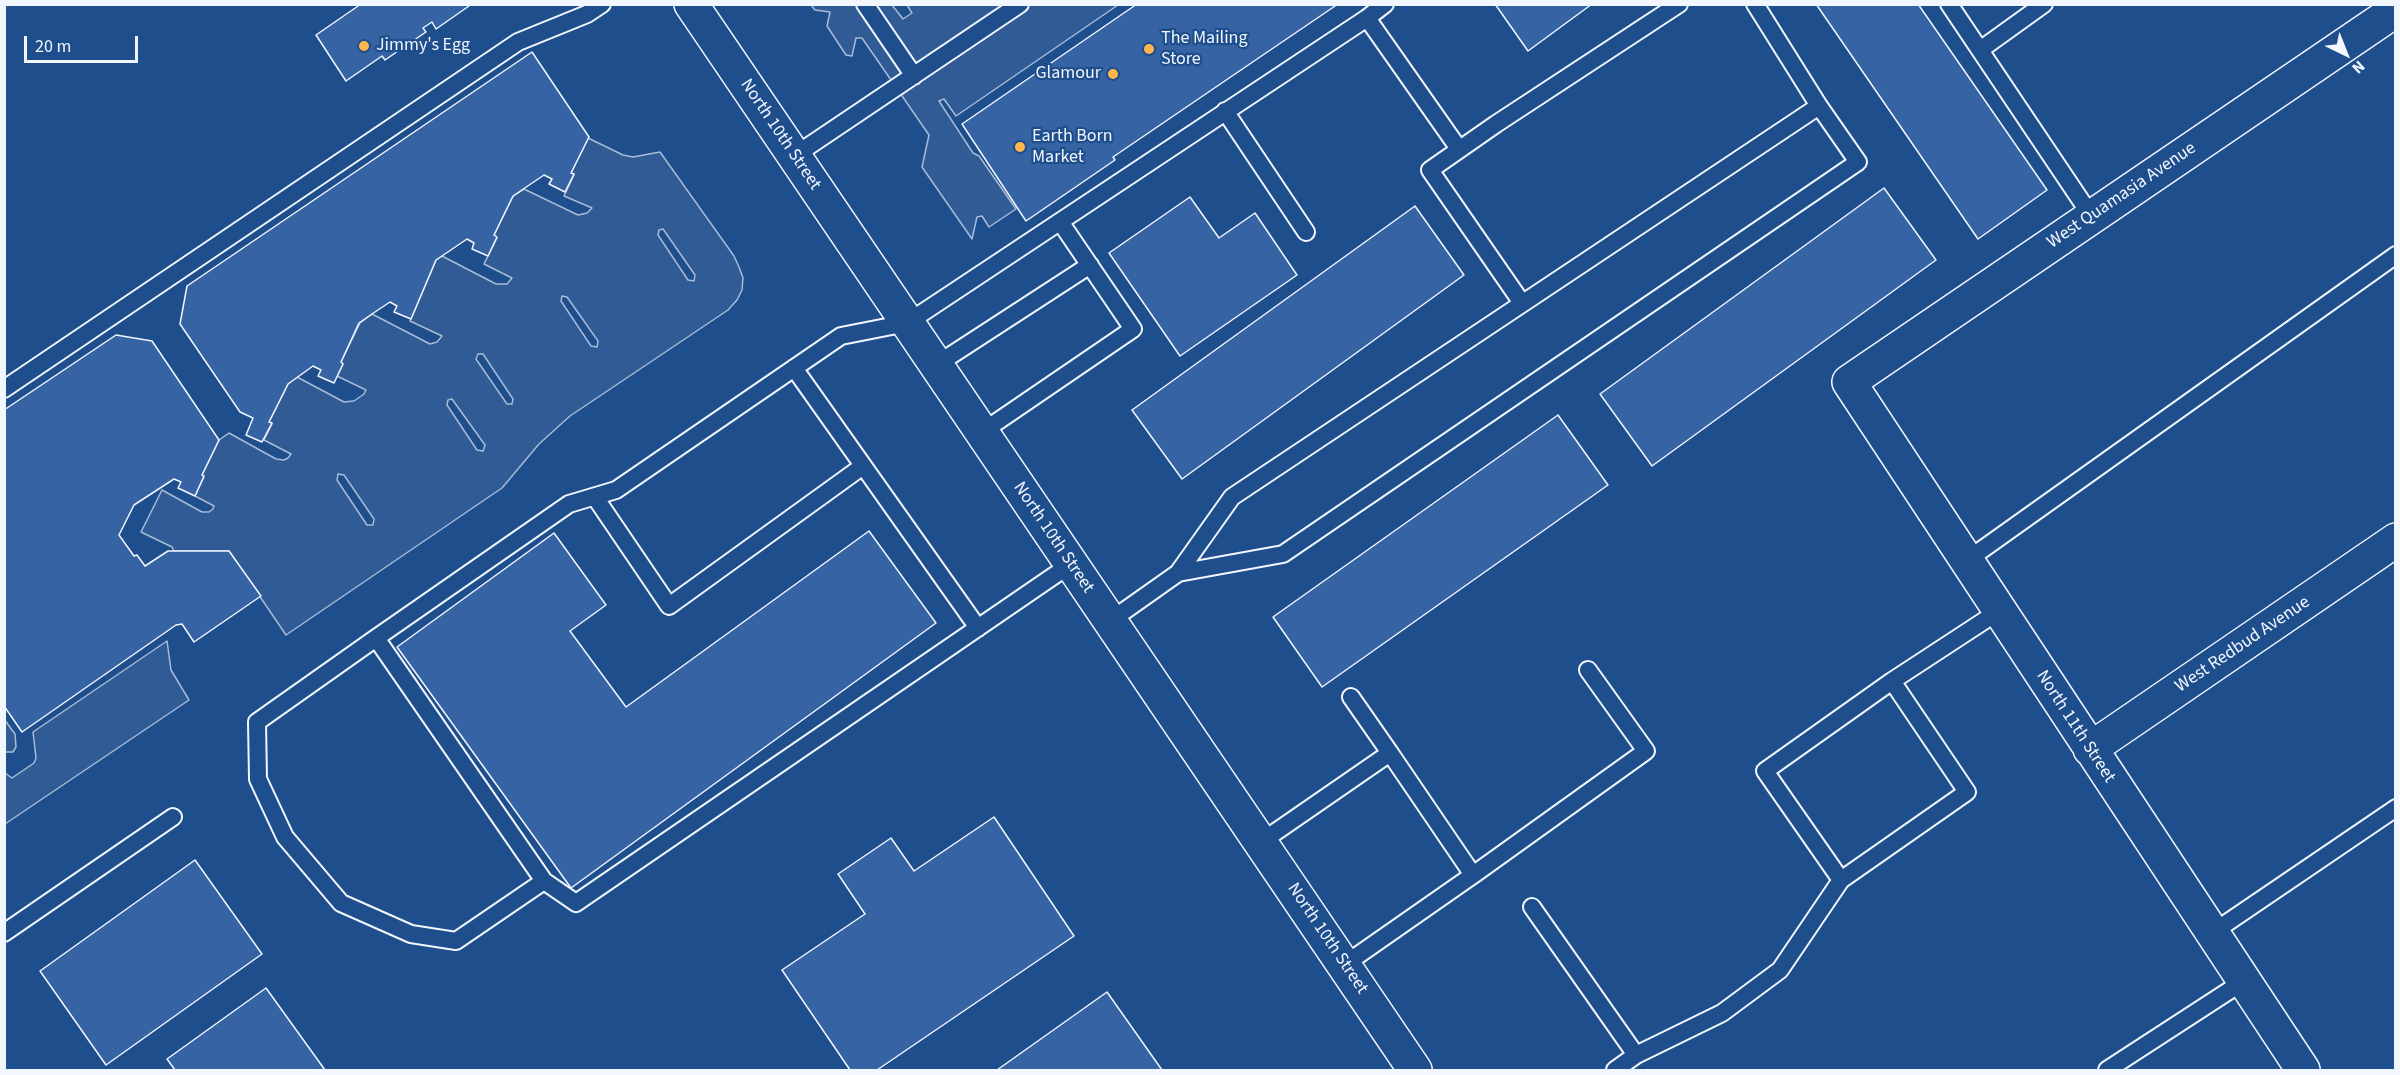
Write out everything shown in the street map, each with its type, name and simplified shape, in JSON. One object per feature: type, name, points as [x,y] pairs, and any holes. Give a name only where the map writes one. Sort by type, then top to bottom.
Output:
[{"type":"street","name":"North 10th Street","points":[[691,4],[1415,1071]]},
{"type":"street","name":"West Quamasia Avenue","points":[[1849,382],[2396,10]]},
{"type":"street","name":"North 11th Street","points":[[1849,382],[2303,1071]]},
{"type":"street","name":"West Redbud Avenue","points":[[2090,749],[2396,540]]},
{"type":"lane","points":[[4,389],[518,42],[587,14],[602,4]]},
{"type":"lane","points":[[865,4],[914,76]]},
{"type":"lane","points":[[794,156],[1020,4]]},
{"type":"lane","points":[[544,881],[456,941],[411,934],[340,903],[285,837],[258,779],[257,722],[569,504],[616,490],[841,336],[907,323],[1061,223],[1385,4]]},
{"type":"lane","points":[[1522,303],[1430,170],[1679,4]]},
{"type":"lane","points":[[1178,573],[1283,554],[1858,162],[1819,106],[1755,4]]},
{"type":"lane","points":[[1949,4],[2092,217]]},
{"type":"lane","points":[[1980,50],[2044,4]]},
{"type":"lane","points":[[1366,18],[1459,149]]},
{"type":"lane","points":[[1110,621],[1178,573],[1232,497],[1819,106]]},
{"type":"lane","points":[[1225,111],[1306,232]]},
{"type":"lane","points":[[982,432],[1133,329],[1061,223]]},
{"type":"lane","points":[[1966,561],[2396,255]]},
{"type":"lane","points":[[936,365],[1090,266]]},
{"type":"lane","points":[[794,368],[978,628]]},
{"type":"lane","points":[[595,497],[669,606],[863,466]]},
{"type":"lane","points":[[376,638],[544,881],[576,903],[1071,564]]},
{"type":"lane","points":[[1841,880],[1765,771],[1893,681],[1999,611]]},
{"type":"lane","points":[[1344,965],[1646,750],[1588,670]]},
{"type":"lane","points":[[1615,1071],[1636,1055],[1722,1013],[1780,970],[1841,880],[1967,792],[1893,681]]},
{"type":"lane","points":[[1351,697],[1473,875]]},
{"type":"lane","points":[[1261,842],[1390,753]]},
{"type":"lane","points":[[2212,933],[2396,808]]},
{"type":"lane","points":[[4,933],[174,817]]},
{"type":"lane","points":[[1532,907],[1636,1055]]},
{"type":"lane","points":[[2107,1071],[2244,981]]},
{"type":"shaded area","points":[[811,5],[892,5],[903,19],[912,13],[907,5],[1118,5],[956,116],[944,99],[939,101],[973,153],[979,156],[1016,209],[989,227],[982,216],[977,217],[972,239],[922,167],[929,135],[862,38],[856,38],[852,56],[846,55],[827,26],[830,12],[815,10]]},
{"type":"shaded area","points":[[588,138],[623,155],[633,157],[660,152],[734,256],[743,278],[742,290],[737,300],[728,310],[570,416],[539,444],[502,488],[286,635],[229,551],[174,551],[172,547],[141,532],[162,490],[202,512],[209,512],[213,509],[214,506],[195,496],[204,477],[202,475],[219,440],[229,433],[276,459],[288,458],[291,454],[264,440],[272,424],[269,422],[288,384],[297,377],[344,402],[354,401],[364,394],[366,390],[337,376],[343,364],[341,362],[360,323],[372,314],[430,344],[437,342],[442,336],[410,321],[436,260],[442,256],[496,284],[507,284],[512,278],[484,264],[497,238],[494,235],[513,196],[524,189],[578,215],[587,213],[592,208],[564,196],[574,175],[571,173]],"holes":[[[663,229],[695,275],[694,281],[688,280],[658,235],[659,230]],[[562,296],[567,297],[598,341],[597,347],[591,346],[561,301]],[[478,354],[483,354],[513,399],[512,404],[507,404],[476,359]],[[452,399],[485,445],[483,451],[477,450],[447,405],[448,400]],[[338,474],[344,475],[374,519],[373,525],[367,525],[337,480]]]},
{"type":"shaded area","points":[[167,641],[171,670],[189,700],[5,824],[5,773],[12,778],[34,763],[36,758],[33,732]]},
{"type":"shaded area","points":[[4,719],[15,734],[16,747],[13,752],[5,752]]},
{"type":"building","name":"Jimmy's Egg","points":[[361,4],[468,4],[469,6],[436,29],[432,22],[423,28],[426,32],[385,60],[382,56],[346,81],[316,35]]},
{"type":"building","points":[[1137,4],[1338,4],[1113,157],[1115,160],[1026,221],[962,124]]},
{"type":"building","points":[[1495,4],[1592,4],[1528,51]]},
{"type":"building","points":[[1816,4],[1918,4],[2047,190],[1978,239]]},
{"type":"building","points":[[532,52],[589,137],[571,173],[574,174],[565,192],[549,184],[552,179],[544,175],[513,196],[494,235],[497,237],[488,256],[472,249],[474,243],[467,239],[436,260],[411,319],[394,312],[397,306],[390,302],[359,323],[334,383],[318,376],[321,370],[313,366],[288,384],[262,442],[246,435],[253,418],[240,412],[180,324],[187,286]]},
{"type":"building","points":[[1884,188],[1936,260],[1652,466],[1600,394]]},
{"type":"building","points":[[1190,197],[1219,238],[1255,213],[1297,275],[1180,356],[1109,253]]},
{"type":"building","points":[[1415,206],[1464,275],[1182,479],[1132,410]]},
{"type":"building","points":[[116,335],[152,341],[219,440],[202,475],[204,476],[195,496],[178,488],[181,482],[174,479],[134,505],[119,535],[134,556],[137,555],[145,566],[168,551],[229,551],[261,596],[194,642],[182,624],[176,625],[22,732],[4,706],[4,410]]},
{"type":"building","points":[[1558,415],[1608,485],[1322,687],[1273,617]]},
{"type":"building","points":[[869,531],[936,623],[571,888],[397,647],[554,533],[606,605],[570,631],[626,707]]},
{"type":"building","points":[[994,817],[1074,936],[877,1070],[850,1070],[782,970],[865,914],[838,874],[891,838],[914,871]]},
{"type":"building","points":[[195,860],[262,954],[106,1065],[40,971]]},
{"type":"building","points":[[266,988],[325,1070],[175,1070],[167,1059]]},
{"type":"building","points":[[1107,992],[1162,1070],[997,1070]]},
{"type":"place","name":"Jimmy's Egg","points":[[364,46]]},
{"type":"place","name":"The Mailing Store","points":[[1149,49]]},
{"type":"place","name":"Glamour","points":[[1113,74]]},
{"type":"place","name":"Earth Born Market","points":[[1020,147]]}]
